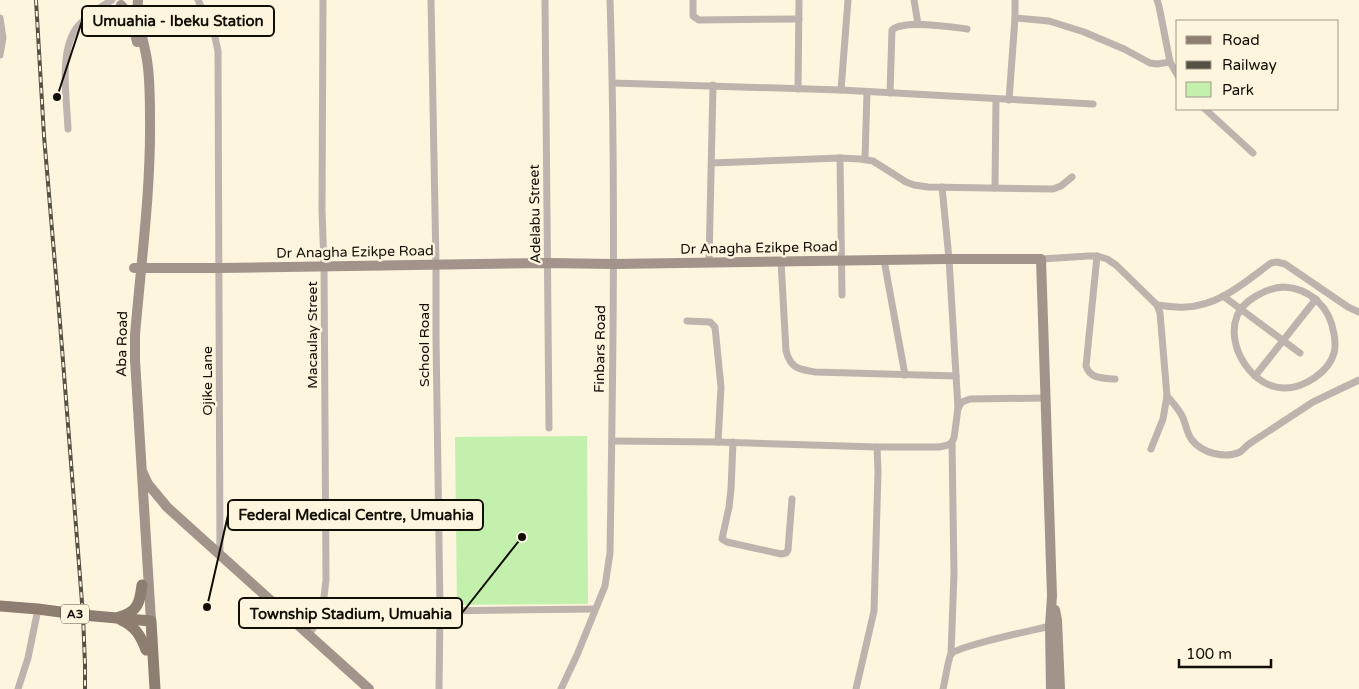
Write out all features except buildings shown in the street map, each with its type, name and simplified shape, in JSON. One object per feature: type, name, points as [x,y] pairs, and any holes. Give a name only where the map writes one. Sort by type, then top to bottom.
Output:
[{"type":"main road","points":[[117,2],[124,6],[132,5],[138,0]]},
{"type":"main road","name":"Aba Road","points":[[138,0],[138,17],[147,60],[150,119],[148,187],[128,335],[128,360],[139,494],[142,585],[155,689]]},
{"type":"main road","name":"Aba Road","points":[[117,2],[128,12],[130,17],[140,61],[143,85],[144,155],[137,268],[135,360],[141,470],[139,494],[144,510],[148,621],[146,650],[148,689]]},
{"type":"main road","name":"Dr Anagha Ezikpe Road","points":[[137,268],[1041,258]]},
{"type":"main road","points":[[1041,258],[1052,596],[1050,626],[1051,689]]},
{"type":"main road","points":[[141,470],[148,484],[167,507],[369,689]]},
{"type":"main road","points":[[139,494],[154,491]]},
{"type":"main road","points":[[139,494],[167,507]]},
{"type":"main road","points":[[144,510],[148,504],[157,503]]},
{"type":"main road","points":[[115,618],[128,614],[135,608],[141,595],[142,585]]},
{"type":"main road","points":[[1052,596],[1057,620],[1060,689]]},
{"type":"main road","name":"A3","points":[[0,606],[148,621]]},
{"type":"main road","points":[[115,618],[136,630],[146,650]]},
{"type":"street","name":"Ojike Lane","points":[[198,0],[215,37],[218,51],[220,556]]},
{"type":"street","name":"Macaulay Street","points":[[308,635],[316,626],[322,614],[326,580],[322,210],[323,0]]},
{"type":"street","name":"School Road","points":[[431,0],[436,265],[440,689]]},
{"type":"street","name":"Adelabu Street","points":[[545,0],[549,428]]},
{"type":"street","name":"Finbars Road","points":[[561,689],[605,586],[610,553],[614,264],[610,0]]},
{"type":"street","points":[[693,0],[693,16],[699,20],[799,19]]},
{"type":"street","points":[[798,89],[799,0]]},
{"type":"street","points":[[841,90],[848,0]]},
{"type":"street","points":[[914,0],[918,24]]},
{"type":"street","points":[[1009,100],[1015,0]]},
{"type":"street","points":[[1156,0],[1159,6],[1170,62],[1176,72]]},
{"type":"street","points":[[68,129],[65,60],[70,41],[77,27],[97,10],[117,2]]},
{"type":"street","points":[[0,18],[2,38],[0,55]]},
{"type":"street","points":[[1015,18],[1049,21],[1084,32],[1124,49],[1150,64],[1170,62]]},
{"type":"street","points":[[890,93],[892,30],[895,27],[918,24],[967,29]]},
{"type":"street","points":[[612,82],[841,90],[1093,104]]},
{"type":"street","points":[[709,262],[713,85]]},
{"type":"street","points":[[865,159],[867,92]]},
{"type":"street","points":[[995,188],[996,100]]},
{"type":"street","points":[[1206,110],[1253,154]]},
{"type":"street","points":[[712,163],[840,158],[865,159],[873,161],[906,182],[928,187],[1053,189],[1061,186],[1072,177]]},
{"type":"street","points":[[840,158],[842,295]]},
{"type":"street","points":[[942,187],[959,404],[952,442],[954,574],[951,654],[943,689]]},
{"type":"street","points":[[1041,258],[1097,256],[1107,259],[1116,265],[1157,305],[1160,313],[1167,396],[1163,419],[1151,449]]},
{"type":"street","points":[[1097,256],[1086,366],[1088,372],[1093,376],[1115,379]]},
{"type":"street","points":[[884,260],[905,375]]},
{"type":"street","points":[[781,261],[786,351],[789,361],[795,367],[815,372],[956,376]]},
{"type":"street","points":[[1157,305],[1185,308],[1210,303],[1238,288],[1271,263],[1277,262],[1285,264],[1348,307],[1359,312]]},
{"type":"street","points":[[1275,288],[1297,289],[1316,299],[1327,313],[1333,325],[1334,353],[1326,367],[1316,377],[1293,388],[1279,388],[1261,380],[1254,376],[1242,359],[1236,340],[1235,325],[1237,315],[1241,310],[1255,297],[1275,288]]},
{"type":"street","points":[[1223,296],[1300,353]]},
{"type":"street","points":[[1254,376],[1316,299]]},
{"type":"street","points":[[687,321],[710,322],[716,327],[721,387],[718,442]]},
{"type":"street","points":[[1167,396],[1183,417],[1191,439],[1198,447],[1213,453],[1230,455],[1241,451],[1313,402],[1359,380]]},
{"type":"street","points":[[959,404],[970,399],[1046,398]]},
{"type":"street","points":[[612,441],[733,442],[877,447],[939,447],[948,446],[952,442]]},
{"type":"street","points":[[733,442],[729,507],[722,539],[726,542],[782,554],[786,553],[788,550],[792,499]]},
{"type":"street","points":[[856,689],[874,611],[877,447]]},
{"type":"street","points":[[18,689],[28,658],[38,609]]},
{"type":"street","points":[[440,611],[595,609]]},
{"type":"street","points":[[951,654],[972,645],[1050,626]]},
{"type":"green space","points":[[587,436],[588,604],[457,605],[455,437]]},
{"type":"railway","points":[[36,0],[44,136],[83,615],[85,689]]},
{"type":"place","name":"Umuahia - Ibeku Station","points":[[57,97]]},
{"type":"place","name":"Township Stadium, Umuahia","points":[[522,537]]},
{"type":"place","name":"Federal Medical Centre, Umuahia","points":[[207,607]]}]
